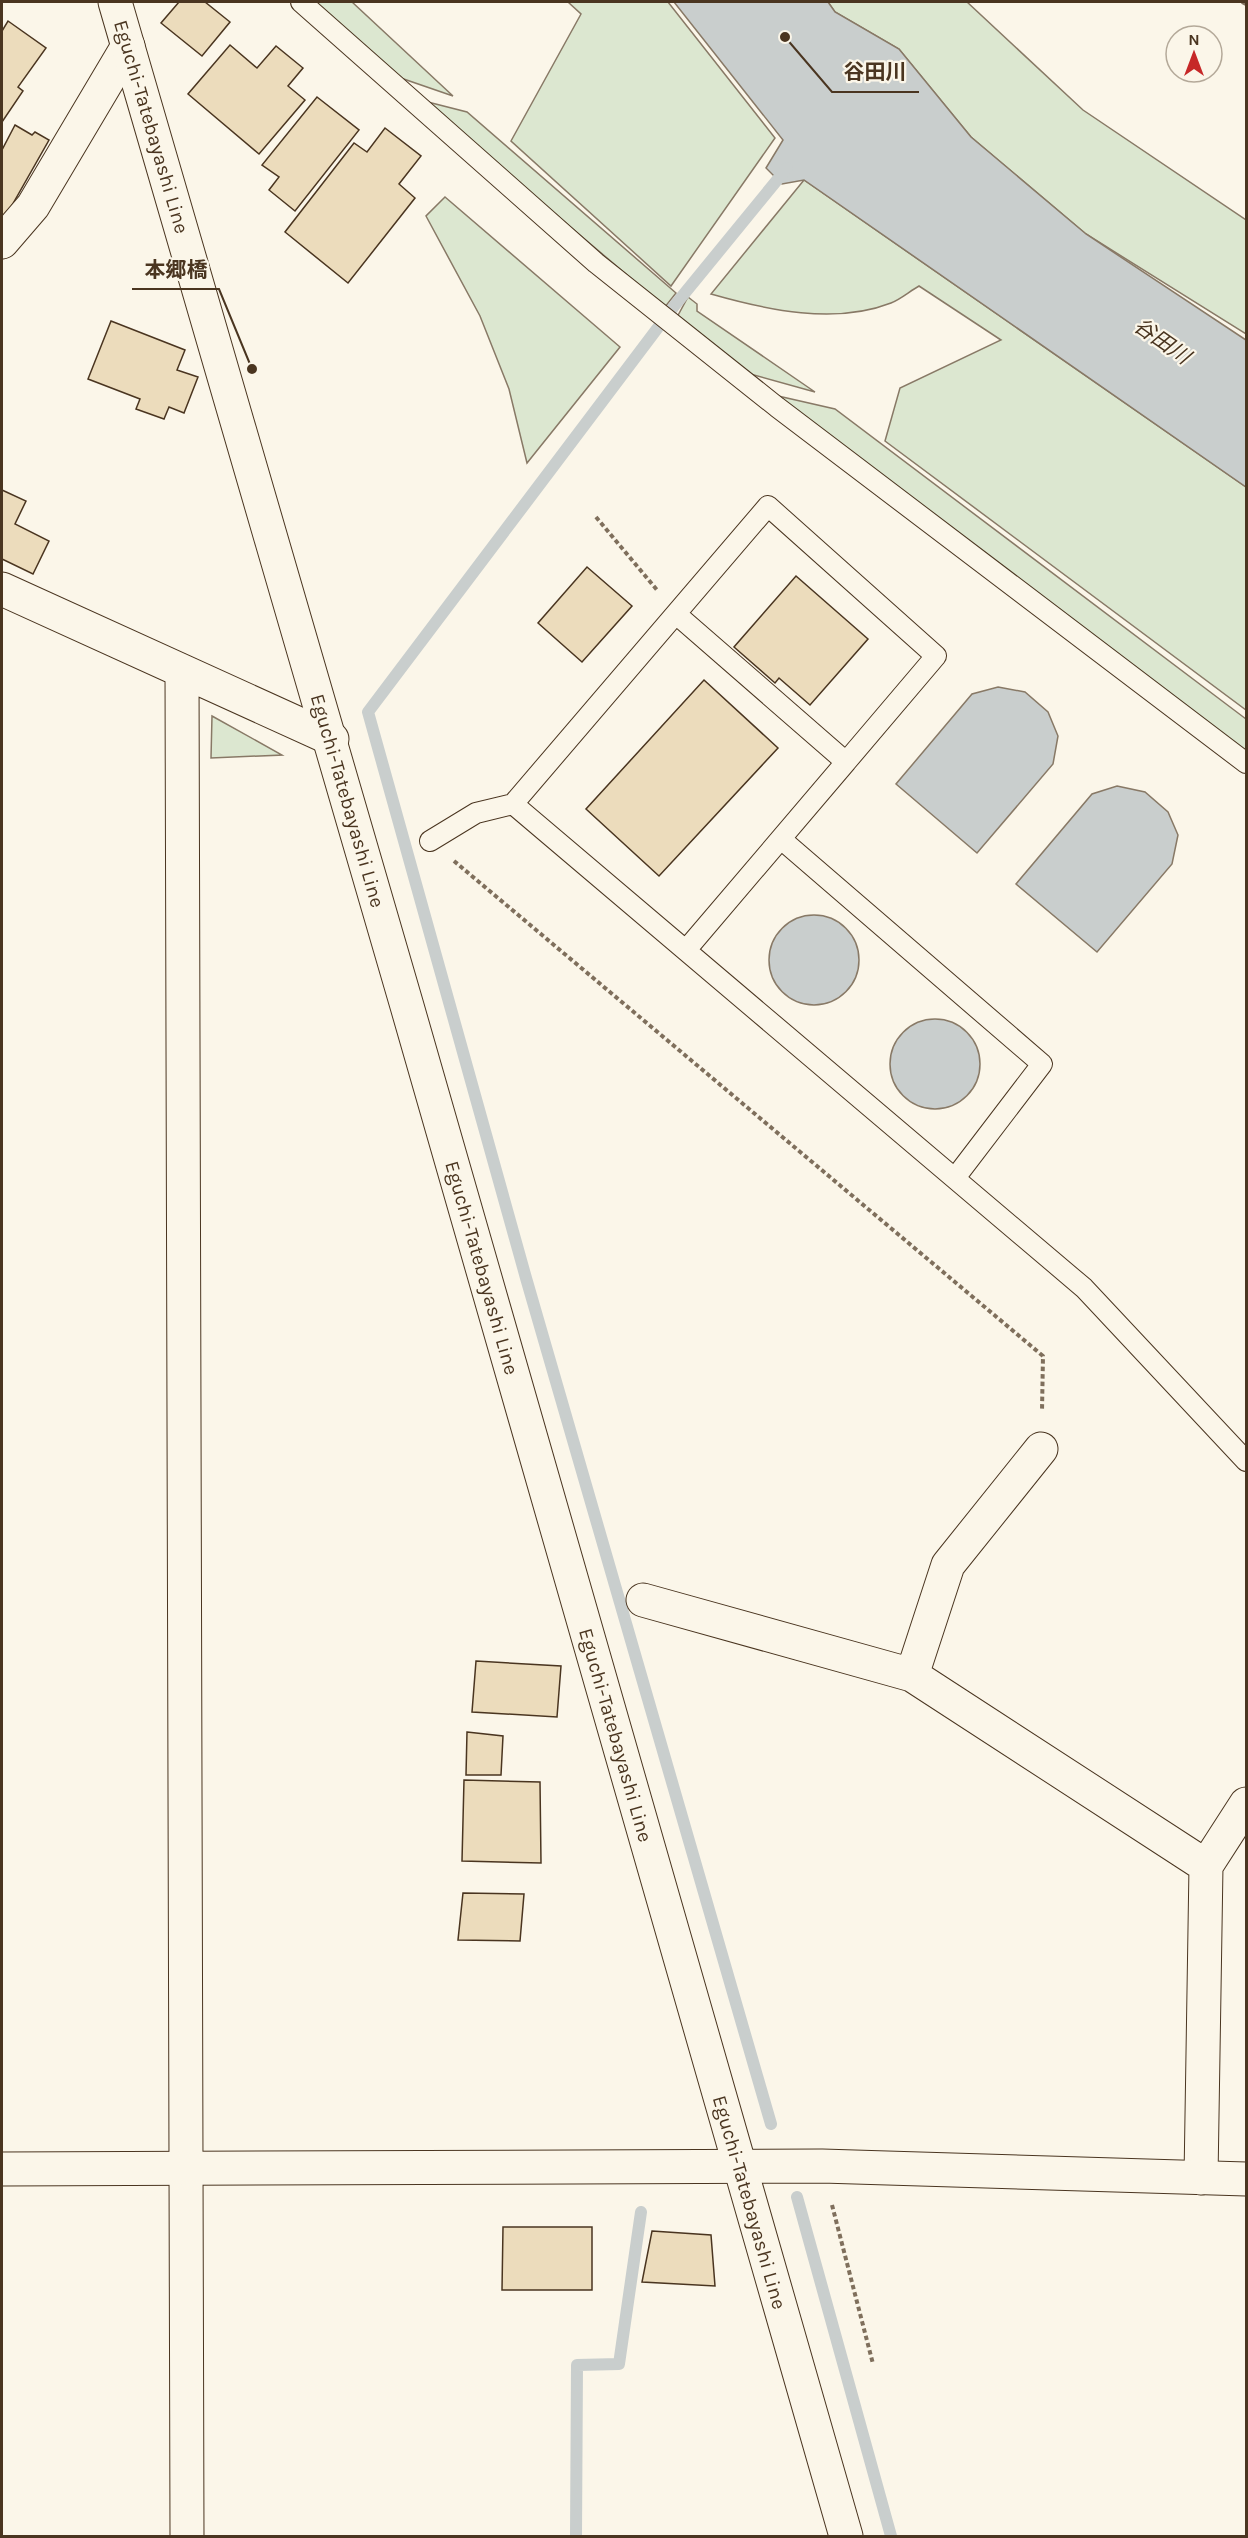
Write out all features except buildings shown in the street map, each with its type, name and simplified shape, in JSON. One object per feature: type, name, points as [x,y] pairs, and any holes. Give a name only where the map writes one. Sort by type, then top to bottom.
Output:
[{"type":"street","name":"Eguchi-Tatebayashi Line","points":[[115,2],[332,739],[738,2166],[846,2536]]},
{"type":"street","points":[[2,242],[33,206],[128,46]]},
{"type":"street","points":[[2,589],[332,739]]},
{"type":"street","points":[[182,671],[188,2169],[185,2197],[187,2536]]},
{"type":"street","points":[[912,1675],[948,1565],[1041,1449]]},
{"type":"street","points":[[643,1600],[912,1675],[1206,1866]]},
{"type":"street","points":[[1201,2178],[1206,1866],[1246,1804]]},
{"type":"street","points":[[2,2169],[822,2166],[1246,2179]]},
{"type":"lane","points":[[301,2],[596,264],[786,414],[1246,763]]},
{"type":"lane","points":[[430,841],[476,813],[513,804],[768,506],[936,656],[686,950]]},
{"type":"lane","points":[[676,614],[846,762]]},
{"type":"lane","points":[[513,804],[1084,1288],[1246,1461]]},
{"type":"lane","points":[[781,839],[1042,1064],[955,1178]]},
{"type":"path","points":[[1242,2],[1246,4]]},
{"type":"path","points":[[596,517],[676,614]]},
{"type":"path","points":[[430,841],[1043,1356],[1041,1449]]},
{"type":"path","points":[[822,2166],[873,2364]]},
{"type":"green space","points":[[311,2],[352,2],[453,96],[395,76]]},
{"type":"green space","points":[[568,2],[668,2],[775,138],[671,286],[511,141],[581,14]]},
{"type":"green space","points":[[828,2],[967,2],[1083,110],[1246,220],[1246,334],[1086,234],[971,137],[899,49],[835,12]]},
{"type":"green space","points":[[420,100],[467,112],[676,293],[665,307]]},
{"type":"green space","points":[[804,180],[1246,487],[1246,710],[885,441],[900,388],[1001,340],[919,286],[895,301],[869,310],[824,314],[778,310],[711,294]]},
{"type":"green space","points":[[445,197],[620,347],[527,463],[509,389],[480,316],[426,216]]},
{"type":"green space","points":[[688,297],[697,304],[697,311],[815,392],[743,372],[676,319]]},
{"type":"green space","points":[[765,393],[835,409],[1246,719],[1246,754]]},
{"type":"green space","points":[[212,716],[282,755],[211,758]]},
{"type":"water","points":[[674,2],[828,2],[835,12],[899,49],[971,137],[1086,234],[1246,340],[1246,487],[804,180],[782,184],[766,168],[783,140]]},
{"type":"water","points":[[998,687],[1025,692],[1048,712],[1058,736],[1053,764],[977,853],[896,784],[972,694]]},
{"type":"water","points":[[1117,786],[1145,792],[1168,812],[1178,835],[1172,864],[1097,952],[1016,884],[1092,794]]},
{"type":"water","points":[[814,915],[831,918],[846,928],[856,943],[859,960],[856,977],[846,992],[831,1002],[814,1005],[797,1002],[782,992],[772,977],[769,960],[772,943],[782,928],[797,918]]},
{"type":"water","points":[[935,1019],[952,1022],[967,1032],[977,1047],[980,1064],[977,1081],[967,1096],[952,1106],[935,1109],[918,1106],[903,1096],[893,1081],[890,1064],[893,1047],[903,1032],[918,1022]]},
{"type":"waterway","points":[[771,2124],[526,1278],[368,712],[675,305],[787,168]]},
{"type":"waterway","points":[[797,2197],[891,2536]]},
{"type":"waterway","points":[[576,2536],[577,2365],[619,2364],[641,2212]]},
{"type":"place","name":"谷田川","points":[[785,37]]},
{"type":"place","name":"本郷橋","points":[[252,369]]}]
